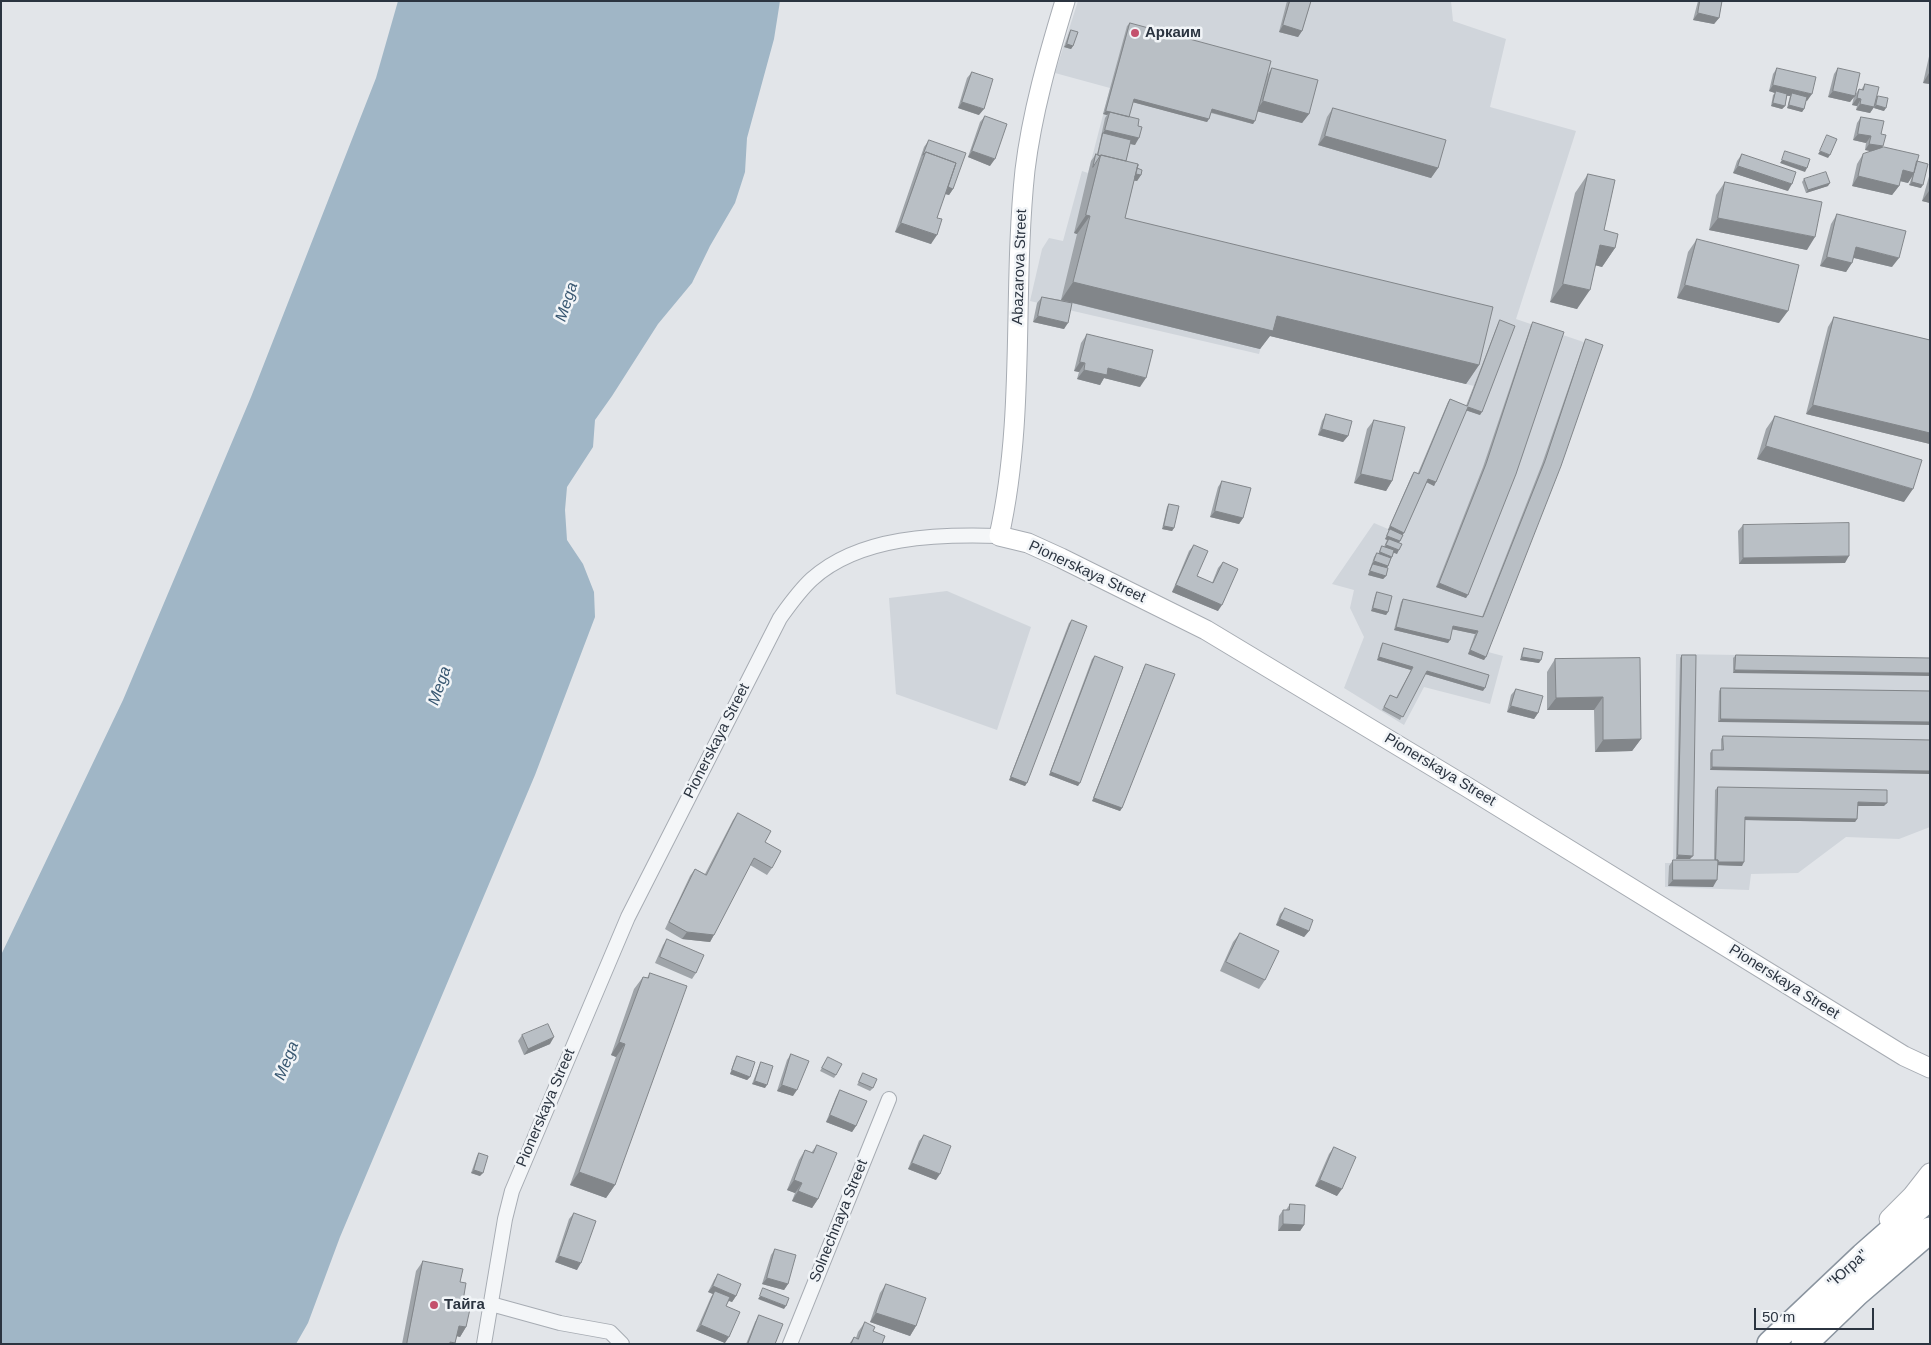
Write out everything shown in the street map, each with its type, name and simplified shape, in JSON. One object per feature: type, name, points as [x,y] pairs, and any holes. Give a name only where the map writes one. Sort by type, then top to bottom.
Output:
[{"type":"highway","name":"\"Югра\"","points":[[1770,1344],[1841,1275],[1930,1197]]},
{"type":"highway","name":"\"Югра\"","points":[[1804,1344],[1857,1293],[1930,1230]]},
{"type":"street","name":"Abazarova Street","points":[[999,536],[1012,464],[1025,169],[1045,68],[1065,1]]},
{"type":"street","name":"Pionerskaya Street","points":[[484,1344],[504,1219],[512,1191],[592,998],[628,917],[780,618],[795,597],[812,579],[841,559],[857,552],[902,541],[971,535],[999,536],[1028,543],[1206,630],[1468,786],[1904,1056]]},
{"type":"street","points":[[1904,1056],[1930,1068]]},
{"type":"street","points":[[1904,1056],[1930,1081]]},
{"type":"street","name":"Solnechnaya Street","points":[[790,1344],[889,1099]]},
{"type":"street","points":[[1760,1344],[1778,1322],[1912,1196],[1930,1173]]},
{"type":"street","points":[[491,1304],[560,1323],[610,1332],[622,1344]]},
{"type":"shaded area","points":[[1078,1],[1451,1],[1453,21],[1506,39],[1490,107],[1576,131],[1516,319],[1601,348],[1488,652],[1503,656],[1490,704],[1424,687],[1404,725],[1344,688],[1364,637],[1350,608],[1354,590],[1332,584],[1374,523],[1388,529],[1412,475],[1417,476],[1448,402],[1465,409],[1474,386],[1264,334],[1259,354],[1030,301],[1042,249],[1049,238],[1063,241],[1082,171],[1088,173],[1110,88],[1055,73]]},
{"type":"shaded area","points":[[947,591],[1031,627],[997,730],[896,694],[889,598]]},
{"type":"shaded area","points":[[1676,654],[1930,658],[1930,827],[1899,839],[1846,837],[1798,873],[1751,874],[1749,890],[1665,887],[1665,863],[1673,863]]},
{"type":"water","name":"Mega","points":[[398,1],[780,1],[774,39],[747,138],[745,172],[735,203],[710,246],[692,283],[658,324],[595,420],[593,447],[567,487],[565,510],[567,540],[583,564],[594,592],[595,617],[535,775],[340,1237],[308,1323],[296,1344],[1,1344],[1,955],[123,700],[251,397],[376,78]]},
{"type":"building","points":[[1290,1],[1311,1],[1302,31],[1283,25]]},
{"type":"building","points":[[1700,1],[1722,1],[1719,18],[1698,13]]},
{"type":"building","points":[[1130,23],[1271,61],[1255,121],[1212,109],[1209,119],[1134,99],[1129,117],[1106,111]]},
{"type":"building","points":[[1071,30],[1078,32],[1073,46],[1067,44]]},
{"type":"building","points":[[1272,68],[1318,80],[1309,114],[1263,101]]},
{"type":"building","points":[[1777,68],[1816,77],[1812,94],[1773,85]]},
{"type":"building","points":[[1838,68],[1860,73],[1855,96],[1833,91]]},
{"type":"building","points":[[972,72],[993,79],[984,109],[962,102]]},
{"type":"building","points":[[1865,84],[1879,87],[1874,107],[1860,104],[1861,99],[1857,98],[1859,89],[1863,90]]},
{"type":"building","points":[[1776,91],[1787,94],[1785,106],[1773,103]]},
{"type":"building","points":[[1792,93],[1807,97],[1804,109],[1789,105]]},
{"type":"building","points":[[1878,96],[1888,98],[1886,108],[1876,105]]},
{"type":"building","points":[[1333,108],[1446,140],[1438,168],[1325,136]]},
{"type":"building","points":[[1110,112],[1139,119],[1138,126],[1142,127],[1139,138],[1105,130]]},
{"type":"building","points":[[985,116],[1007,124],[995,159],[972,151]]},
{"type":"building","points":[[1861,117],[1884,121],[1881,134],[1886,135],[1883,146],[1869,144],[1871,136],[1858,134]]},
{"type":"building","points":[[1103,133],[1131,140],[1126,161],[1098,155]]},
{"type":"building","points":[[1827,135],[1837,139],[1830,155],[1820,151]]},
{"type":"building","points":[[929,140],[966,153],[953,189],[948,187],[956,163],[926,152],[923,155]]},
{"type":"building","points":[[1884,147],[1919,155],[1914,173],[1903,170],[1899,186],[1858,176],[1863,154]]},
{"type":"building","points":[[1785,151],[1810,159],[1807,168],[1782,160]]},
{"type":"building","points":[[926,152],[956,163],[937,218],[942,219],[937,235],[901,223]]},
{"type":"building","points":[[1096,154],[1100,156],[1093,167]]},
{"type":"building","points":[[1742,154],[1796,172],[1792,184],[1738,166]]},
{"type":"building","points":[[1101,155],[1138,164],[1125,218],[1493,307],[1479,365],[1277,316],[1273,331],[1073,282],[1090,216],[1086,215]]},
{"type":"building","points":[[1917,161],[1928,164],[1923,185],[1912,182]]},
{"type":"building","points":[[1137,168],[1142,170],[1141,175],[1136,174],[1135,177]]},
{"type":"building","points":[[1826,172],[1830,183],[1808,190],[1804,179]]},
{"type":"building","points":[[1588,174],[1615,180],[1604,230],[1618,234],[1615,248],[1600,245],[1590,290],[1563,284]]},
{"type":"building","points":[[1725,182],[1822,202],[1815,237],[1718,218]]},
{"type":"building","points":[[1837,214],[1906,231],[1899,258],[1856,247],[1852,263],[1827,257]]},
{"type":"building","points":[[1697,239],[1799,265],[1788,311],[1685,285]]},
{"type":"building","points":[[1042,297],[1072,303],[1068,323],[1038,316]]},
{"type":"building","points":[[1834,317],[1930,340],[1930,433],[1813,405]]},
{"type":"building","points":[[1500,320],[1515,326],[1482,412],[1468,407],[1436,482],[1428,479],[1404,533],[1390,526],[1414,472],[1419,474],[1450,399],[1467,406]]},
{"type":"building","points":[[1533,322],[1564,332],[1516,474],[1468,595],[1439,583],[1486,464]]},
{"type":"building","points":[[1087,334],[1153,350],[1146,378],[1108,368],[1107,375],[1084,370],[1085,363],[1080,362]]},
{"type":"building","points":[[1586,339],[1603,345],[1561,466],[1486,657],[1470,650],[1478,631],[1453,626],[1450,640],[1396,627],[1403,599],[1483,617],[1545,461]]},
{"type":"building","points":[[1326,414],[1352,421],[1348,436],[1322,429]]},
{"type":"building","points":[[1775,416],[1922,460],[1913,489],[1766,446]]},
{"type":"building","points":[[1374,420],[1405,427],[1392,481],[1361,474]]},
{"type":"building","points":[[1222,481],[1251,488],[1243,518],[1215,511]]},
{"type":"building","points":[[1169,504],[1179,506],[1174,528],[1164,526]]},
{"type":"building","points":[[1849,523],[1849,556],[1743,558],[1743,525]]},
{"type":"building","points":[[1390,529],[1403,535],[1400,541],[1387,536]]},
{"type":"building","points":[[1389,539],[1402,544],[1399,550],[1386,545]]},
{"type":"building","points":[[1194,545],[1208,551],[1197,576],[1213,583],[1223,562],[1238,569],[1222,605],[1176,585]]},
{"type":"building","points":[[1382,546],[1394,550],[1392,557],[1380,552]]},
{"type":"building","points":[[1377,553],[1391,558],[1388,566],[1374,561]]},
{"type":"building","points":[[1373,564],[1388,568],[1386,576],[1370,571]]},
{"type":"building","points":[[1377,592],[1392,596],[1388,612],[1373,608]]},
{"type":"building","points":[[1072,620],[1087,626],[1027,783],[1011,777]]},
{"type":"building","points":[[1383,643],[1489,675],[1485,688],[1427,671],[1403,717],[1384,707],[1390,695],[1397,698],[1413,667],[1379,657]]},
{"type":"building","points":[[1524,648],[1543,652],[1541,660],[1522,657]]},
{"type":"building","points":[[1682,655],[1696,655],[1693,856],[1678,855]]},
{"type":"building","points":[[1736,655],[1930,658],[1930,673],[1735,670]]},
{"type":"building","points":[[1095,656],[1123,667],[1080,783],[1051,772]]},
{"type":"building","points":[[1640,658],[1641,739],[1603,740],[1603,697],[1556,698],[1555,659]]},
{"type":"building","points":[[1146,664],[1175,674],[1122,808],[1094,798]]},
{"type":"building","points":[[1721,688],[1930,691],[1930,722],[1721,719]]},
{"type":"building","points":[[1516,689],[1543,696],[1538,713],[1511,706]]},
{"type":"building","points":[[1723,736],[1930,740],[1930,771],[1712,767],[1712,750],[1723,750]]},
{"type":"building","points":[[1718,787],[1887,790],[1887,803],[1858,802],[1857,819],[1745,817],[1744,862],[1718,862],[1716,860]]},
{"type":"building","points":[[738,813],[771,831],[765,842],[781,851],[772,868],[754,858],[714,935],[687,932],[669,922],[695,869],[706,875]]},
{"type":"building","points":[[1673,860],[1718,860],[1717,880],[1673,880]]},
{"type":"building","points":[[1285,908],[1313,920],[1309,931],[1280,919]]},
{"type":"building","points":[[1240,933],[1279,951],[1265,980],[1226,962]]},
{"type":"building","points":[[667,939],[704,955],[696,973],[660,957]]},
{"type":"building","points":[[650,973],[687,986],[615,1185],[579,1172],[625,1044],[619,1042],[643,977],[648,978]]},
{"type":"building","points":[[548,1024],[554,1037],[528,1049],[522,1035]]},
{"type":"building","points":[[791,1054],[809,1061],[797,1090],[782,1085]]},
{"type":"building","points":[[737,1056],[755,1062],[750,1077],[732,1070]]},
{"type":"building","points":[[828,1057],[842,1064],[836,1075],[822,1068]]},
{"type":"building","points":[[761,1062],[773,1066],[767,1085],[755,1081]]},
{"type":"building","points":[[863,1073],[877,1079],[873,1088],[859,1082]]},
{"type":"building","points":[[840,1090],[867,1101],[856,1126],[830,1115]]},
{"type":"building","points":[[924,1135],[951,1146],[940,1174],[912,1163]]},
{"type":"building","points":[[817,1145],[837,1153],[818,1199],[798,1191],[802,1183],[794,1180],[805,1150],[813,1153]]},
{"type":"building","points":[[1334,1147],[1356,1157],[1342,1189],[1320,1180]]},
{"type":"building","points":[[479,1153],[488,1156],[483,1173],[474,1170]]},
{"type":"building","points":[[1290,1204],[1305,1205],[1304,1225],[1283,1224],[1283,1210],[1289,1210]]},
{"type":"building","points":[[574,1213],[596,1221],[581,1263],[559,1256]]},
{"type":"building","points":[[775,1249],[796,1255],[788,1284],[767,1278]]},
{"type":"building","name":"Тайга","points":[[423,1261],[463,1269],[460,1282],[466,1283],[462,1307],[470,1309],[466,1327],[459,1326],[455,1343],[407,1344]]},
{"type":"building","points":[[718,1274],[741,1284],[736,1296],[713,1286]]},
{"type":"building","points":[[886,1284],[926,1298],[916,1326],[876,1313]]},
{"type":"building","points":[[763,1288],[789,1298],[786,1306],[760,1296]]},
{"type":"building","points":[[715,1291],[730,1297],[726,1306],[740,1312],[729,1337],[701,1325]]},
{"type":"building","points":[[759,1315],[783,1324],[775,1344],[748,1344]]},
{"type":"building","points":[[865,1322],[875,1327],[873,1331],[885,1336],[882,1344],[851,1344],[854,1337],[858,1339]]},
{"type":"place","name":"Аркаим","points":[[1135,33]]},
{"type":"place","name":"Тайга","points":[[434,1305]]}]
